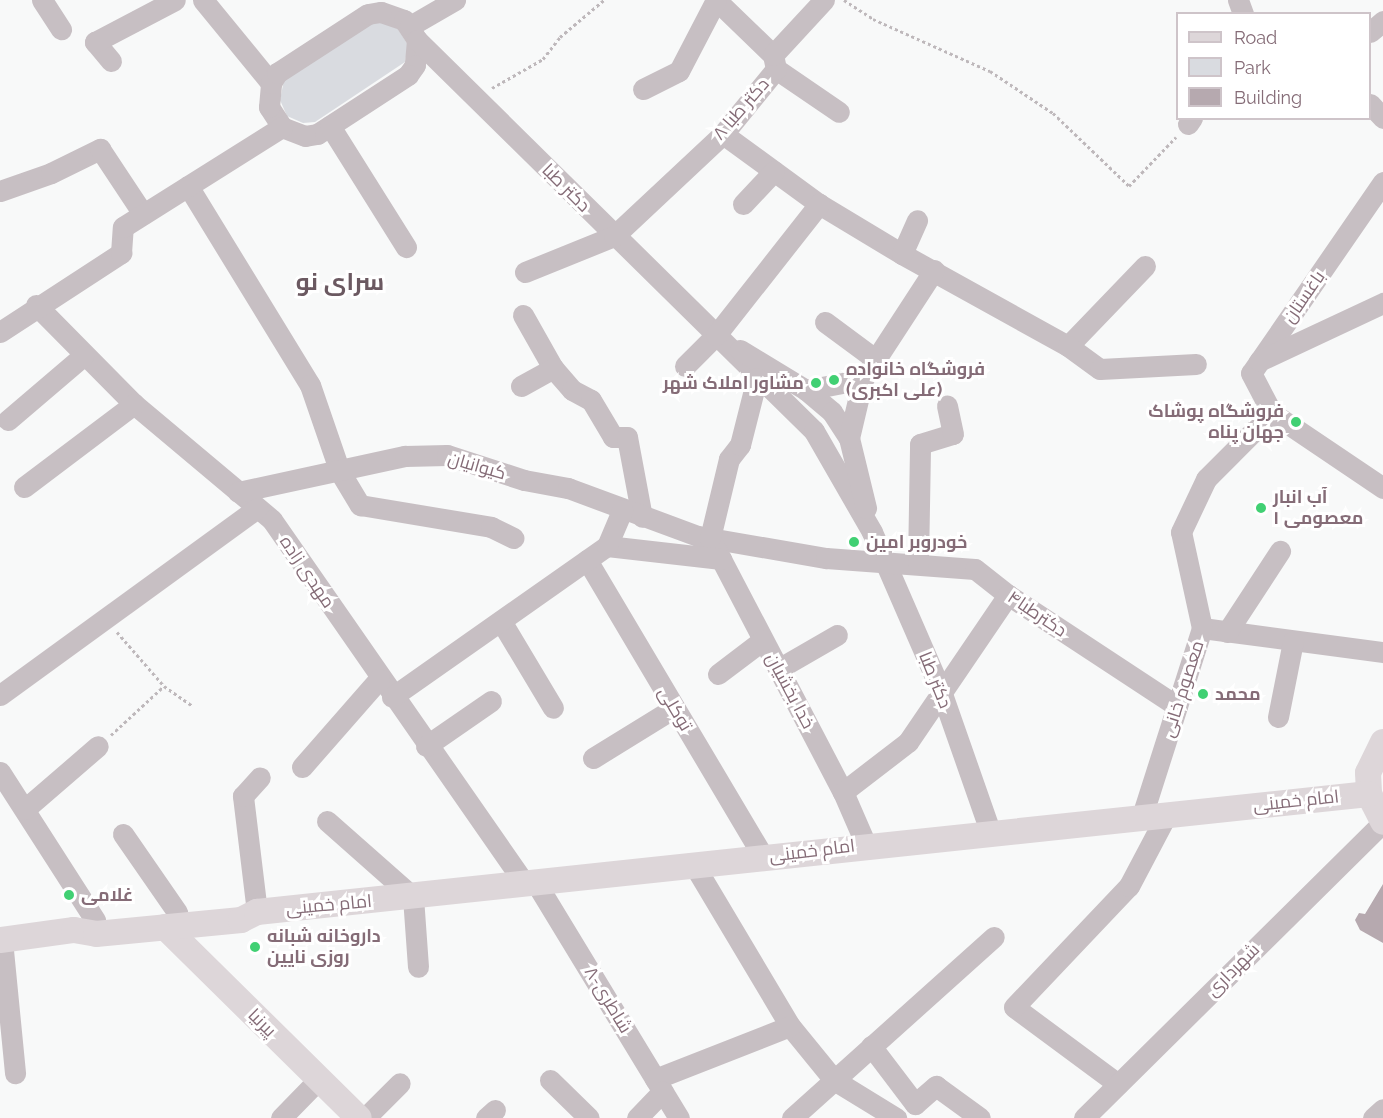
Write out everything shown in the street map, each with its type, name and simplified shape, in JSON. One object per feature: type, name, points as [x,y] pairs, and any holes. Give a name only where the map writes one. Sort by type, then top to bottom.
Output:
[{"type":"main road","points":[[1383,742],[1368,773],[1369,794],[1383,822]]},
{"type":"main road","name":"امام خمینی","points":[[1,940],[84,925],[96,934],[171,919],[241,920],[257,912],[413,897],[990,831],[1369,794]]},
{"type":"main road","name":"پیرنیا","points":[[171,919],[319,1079],[359,1118]]},
{"type":"street","points":[[42,0],[61,29]]},
{"type":"street","points":[[111,61],[95,42],[175,0]]},
{"type":"street","points":[[203,0],[271,83]]},
{"type":"street","points":[[397,7],[368,14],[277,73],[271,83],[269,107],[282,127],[305,136],[330,126],[408,75],[418,53],[414,33],[455,0]]},
{"type":"street","points":[[643,89],[679,71],[716,0],[774,62],[839,112]]},
{"type":"street","name":"دکتر طبا ۸","points":[[614,236],[723,134],[774,62],[824,0]]},
{"type":"street","name":"دکتر طبا","points":[[397,7],[414,33],[474,96],[757,378],[814,431],[872,532],[941,691],[990,831]]},
{"type":"street","points":[[1371,31],[1383,21]]},
{"type":"street","points":[[1371,105],[1383,118]]},
{"type":"street","points":[[330,126],[406,247]]},
{"type":"street","points":[[0,333],[36,305],[54,302],[121,254],[123,227],[282,127]]},
{"type":"street","points":[[723,134],[819,204],[902,254],[1068,346],[1100,369],[1196,364]]},
{"type":"street","points":[[0,191],[100,149],[143,214]]},
{"type":"street","points":[[743,204],[774,171]]},
{"type":"street","name":"باغستان","points":[[1258,362],[1383,183]]},
{"type":"street","points":[[188,186],[310,385],[340,472],[360,505],[491,527],[514,538]]},
{"type":"street","points":[[685,366],[716,335],[819,204]]},
{"type":"street","points":[[902,254],[917,220]]},
{"type":"street","points":[[525,272],[614,236]]},
{"type":"street","points":[[1068,346],[1145,267]]},
{"type":"street","points":[[849,438],[863,379],[934,270]]},
{"type":"street","points":[[1383,303],[1258,362],[1251,373],[1272,413],[1383,488]]},
{"type":"street","name":"مهدی زاده","points":[[36,305],[83,356],[134,404],[272,519],[426,746],[530,884]]},
{"type":"street","points":[[392,697],[607,546],[632,513],[627,437],[613,437],[591,400],[572,390],[553,368],[524,315]]},
{"type":"street","points":[[825,322],[875,359]]},
{"type":"street","name":"دکتر طبا","points":[[716,335],[806,390],[832,412],[849,438],[872,532]]},
{"type":"street","points":[[8,420],[83,356]]},
{"type":"street","points":[[521,386],[553,368]]},
{"type":"street","points":[[710,538],[729,459],[740,445],[757,378]]},
{"type":"street","points":[[806,390],[863,379]]},
{"type":"street","points":[[24,487],[134,404]]},
{"type":"street","points":[[918,563],[920,444],[953,434],[947,406]]},
{"type":"street","points":[[814,431],[832,412]]},
{"type":"street","name":"معصوم خانی","points":[[1118,1084],[1014,1007],[1129,886],[1155,815],[1177,706],[1202,628],[1181,531],[1206,479],[1272,413]]},
{"type":"street","name":"کیوانیان","points":[[238,492],[340,472],[405,456],[447,455],[524,480],[568,488],[632,513],[710,538],[826,558],[884,560]]},
{"type":"street","points":[[0,695],[257,507]]},
{"type":"street","name":"خدا بخشیان","points":[[710,538],[843,792],[866,845]]},
{"type":"street","points":[[607,546],[721,559]]},
{"type":"street","points":[[1227,632],[1280,551]]},
{"type":"street","name":"دکترطبا۴","points":[[884,560],[975,569],[1008,596],[1177,706]]},
{"type":"street","name":"توکلی","points":[[586,561],[763,857]]},
{"type":"street","points":[[843,792],[908,742],[1008,596]]},
{"type":"street","points":[[501,621],[553,708]]},
{"type":"street","points":[[1202,628],[1383,652]]},
{"type":"street","points":[[778,669],[837,635]]},
{"type":"street","points":[[718,674],[763,640]]},
{"type":"street","points":[[1278,717],[1293,641]]},
{"type":"street","points":[[302,766],[379,679]]},
{"type":"street","points":[[426,746],[491,701]]},
{"type":"street","points":[[593,758],[674,708]]},
{"type":"street","points":[[25,809],[99,746]]},
{"type":"street","points":[[0,772],[25,809],[84,925]]},
{"type":"street","points":[[257,912],[243,796],[260,777]]},
{"type":"street","points":[[327,821],[413,897],[418,967]]},
{"type":"street","name":"شهرداری","points":[[1084,1118],[1383,822]]},
{"type":"street","points":[[123,834],[171,919]]},
{"type":"street","points":[[694,865],[790,1026],[834,1080],[896,1118]]},
{"type":"street","name":"۸-شاطری","points":[[530,884],[679,1118]]},
{"type":"street","points":[[792,1118],[994,937]]},
{"type":"street","points":[[1,940],[9,1064]]},
{"type":"street","points":[[637,1118],[659,1085],[790,1026]]},
{"type":"street","points":[[871,1046],[915,1104],[936,1086],[980,1118]]},
{"type":"street","points":[[281,1118],[319,1079]]},
{"type":"street","points":[[550,1080],[589,1118]]},
{"type":"street","points":[[365,1118],[400,1083]]},
{"type":"street","points":[[1374,1118],[1383,1109]]},
{"type":"path","points":[[474,96],[543,59],[560,37],[604,0]]},
{"type":"path","points":[[844,0],[873,19],[999,77],[1053,113],[1129,186],[1190,121]]},
{"type":"path","points":[[104,617],[164,686],[193,706]]},
{"type":"path","points":[[99,746],[164,686]]},
{"type":"green space","points":[[382,22],[398,29],[408,45],[405,62],[315,122],[303,123],[287,116],[280,100],[284,80],[370,24]]},
{"type":"building","points":[[1383,884],[1383,943],[1360,930],[1355,920],[1359,913],[1365,914]]},
{"type":"place","name":"فروشگاه خانواده (علی اکبری)","points":[[834,380]]},
{"type":"place","name":"مشاور املاک شهر","points":[[816,383]]},
{"type":"place","name":"فروشگاه پوشاک جهان پناه","points":[[1296,422]]},
{"type":"place","name":"آب انبار معصومی ۱","points":[[1261,508]]},
{"type":"place","name":"خودروبر امین","points":[[854,542]]},
{"type":"place","name":"محمد","points":[[1203,694]]},
{"type":"place","name":"غلامی","points":[[69,895]]},
{"type":"place","name":"داروخانه شبانه روزی نایین","points":[[255,947]]},
{"type":"district","name":"سرای نو","points":[[340,282]]}]
